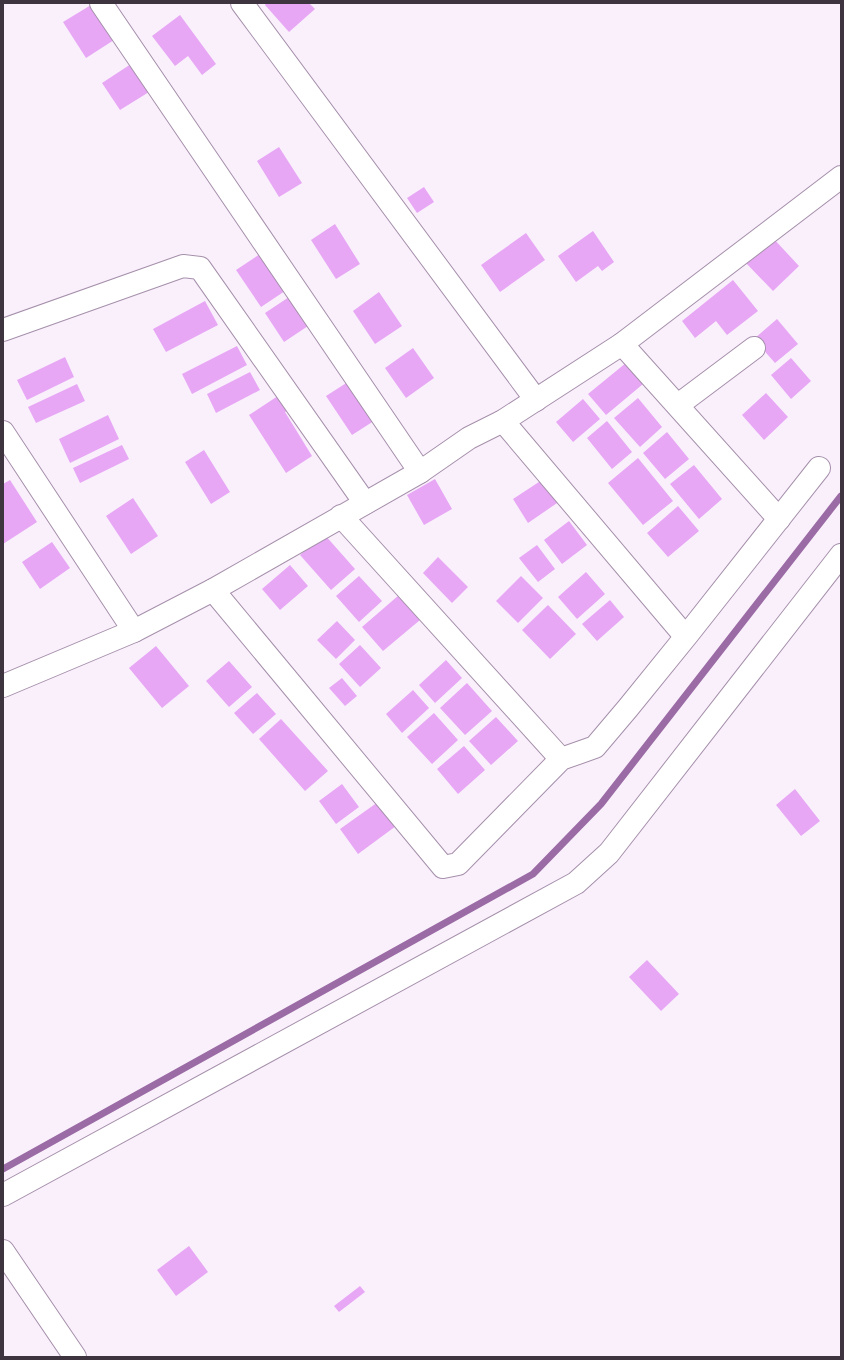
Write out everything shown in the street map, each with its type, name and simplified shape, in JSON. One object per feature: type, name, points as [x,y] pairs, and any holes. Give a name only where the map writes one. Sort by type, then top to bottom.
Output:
[{"type":"street","points":[[101,3],[420,472]]},
{"type":"street","points":[[242,3],[536,400]]},
{"type":"street","points":[[3,686],[134,631],[213,590],[420,472],[469,438],[503,421],[622,344],[841,177]]},
{"type":"street","points":[[3,330],[183,266],[200,268],[365,503]]},
{"type":"street","points":[[622,344],[779,519]]},
{"type":"street","points":[[678,405],[754,348]]},
{"type":"street","points":[[503,421],[685,636]]},
{"type":"street","points":[[3,432],[134,631]]},
{"type":"street","points":[[213,590],[443,866],[458,864],[561,760],[595,747],[628,708],[819,468]]},
{"type":"street","points":[[341,516],[561,760]]},
{"type":"street","points":[[3,1195],[576,883],[609,853],[841,555]]},
{"type":"street","points":[[3,1251],[75,1357]]},
{"type":"building","points":[[266,3],[309,3],[315,9],[289,32],[265,5]]},
{"type":"building","points":[[91,5],[114,40],[86,58],[63,22]]},
{"type":"building","points":[[180,15],[216,64],[202,75],[188,56],[175,66],[152,36]]},
{"type":"building","points":[[131,64],[149,92],[120,110],[102,83]]},
{"type":"building","points":[[279,147],[302,183],[279,197],[257,161]]},
{"type":"building","points":[[424,187],[434,202],[417,213],[407,198]]},
{"type":"building","points":[[335,224],[360,264],[336,279],[311,240]]},
{"type":"building","points":[[593,231],[614,262],[602,271],[598,266],[576,282],[558,256]]},
{"type":"building","points":[[526,233],[545,260],[500,292],[481,265]]},
{"type":"building","points":[[772,237],[799,266],[773,291],[745,262]]},
{"type":"building","points":[[263,252],[288,289],[261,307],[236,270]]},
{"type":"building","points":[[733,280],[758,311],[727,335],[716,321],[695,338],[682,321]]},
{"type":"building","points":[[379,292],[402,326],[375,344],[353,311]]},
{"type":"building","points":[[292,295],[311,324],[284,342],[265,313]]},
{"type":"building","points":[[205,301],[218,325],[166,352],[153,329]]},
{"type":"building","points":[[777,319],[798,344],[775,363],[754,339]]},
{"type":"building","points":[[237,346],[247,365],[192,394],[182,374]]},
{"type":"building","points":[[413,348],[434,378],[406,398],[385,368]]},
{"type":"building","points":[[65,357],[74,377],[27,400],[17,380]]},
{"type":"building","points":[[632,358],[649,379],[606,415],[588,394]]},
{"type":"building","points":[[791,358],[811,381],[791,399],[771,375]]},
{"type":"building","points":[[250,372],[260,390],[216,413],[207,394]]},
{"type":"building","points":[[351,380],[377,419],[352,435],[326,396]]},
{"type":"building","points":[[77,384],[85,401],[36,423],[28,407]]},
{"type":"building","points":[[284,392],[294,406],[285,412],[312,456],[286,473],[249,415]]},
{"type":"building","points":[[766,393],[788,417],[764,440],[742,415]]},
{"type":"building","points":[[638,398],[662,427],[640,447],[614,418]]},
{"type":"building","points":[[583,399],[600,419],[573,442],[556,422]]},
{"type":"building","points":[[108,415],[119,439],[70,463],[59,439]]},
{"type":"building","points":[[607,421],[632,452],[612,469],[587,438]]},
{"type":"building","points":[[667,432],[689,459],[665,479],[643,453]]},
{"type":"building","points":[[122,445],[129,459],[80,483],[73,468]]},
{"type":"building","points":[[204,450],[230,492],[211,504],[185,462]]},
{"type":"building","points":[[638,458],[673,501],[643,525],[608,483]]},
{"type":"building","points":[[694,465],[722,499],[699,519],[670,484]]},
{"type":"building","points":[[545,478],[560,501],[528,523],[513,499]]},
{"type":"building","points":[[435,479],[452,509],[424,525],[407,495]]},
{"type":"building","points":[[10,480],[37,522],[3,544],[3,484]]},
{"type":"building","points":[[133,498],[158,536],[131,554],[106,516]]},
{"type":"building","points":[[678,506],[699,531],[668,557],[647,533]]},
{"type":"building","points":[[569,521],[587,545],[562,564],[544,540]]},
{"type":"building","points":[[324,534],[355,569],[331,590],[300,555]]},
{"type":"building","points":[[52,542],[70,568],[40,589],[22,562]]},
{"type":"building","points":[[537,545],[555,569],[538,582],[519,558]]},
{"type":"building","points":[[438,557],[468,587],[452,603],[423,573]]},
{"type":"building","points":[[290,565],[308,586],[280,610],[262,589]]},
{"type":"building","points":[[586,572],[605,594],[577,619],[558,597]]},
{"type":"building","points":[[359,576],[382,601],[359,622],[336,596]]},
{"type":"building","points":[[521,576],[543,598],[518,623],[496,601]]},
{"type":"building","points":[[399,595],[420,620],[383,651],[362,627]]},
{"type":"building","points":[[610,600],[624,617],[597,641],[582,624]]},
{"type":"building","points":[[548,605],[576,634],[550,659],[522,630]]},
{"type":"building","points":[[337,621],[355,640],[336,659],[317,640]]},
{"type":"building","points":[[360,645],[381,668],[360,687],[339,664]]},
{"type":"building","points":[[156,646],[189,686],[162,708],[129,668]]},
{"type":"building","points":[[446,660],[462,678],[435,703],[419,685]]},
{"type":"building","points":[[229,661],[252,687],[229,707],[206,681]]},
{"type":"building","points":[[342,678],[357,696],[345,706],[329,688]]},
{"type":"building","points":[[467,683],[492,711],[465,735],[440,708]]},
{"type":"building","points":[[413,690],[429,708],[402,733],[386,714]]},
{"type":"building","points":[[257,693],[276,714],[253,734],[234,713]]},
{"type":"building","points":[[434,713],[458,740],[432,764],[407,737]]},
{"type":"building","points":[[496,717],[518,741],[491,765],[469,741]]},
{"type":"building","points":[[281,719],[328,771],[305,791],[259,739]]},
{"type":"building","points":[[464,746],[485,770],[458,794],[437,769]]},
{"type":"building","points":[[342,784],[359,807],[336,824],[319,801]]},
{"type":"building","points":[[795,789],[820,821],[801,836],[776,805]]},
{"type":"building","points":[[378,802],[396,826],[358,854],[340,829]]},
{"type":"building","points":[[647,960],[679,994],[661,1011],[629,977]]},
{"type":"building","points":[[189,1246],[208,1272],[176,1296],[157,1270]]},
{"type":"building","points":[[360,1286],[365,1292],[339,1312],[334,1306]]},
{"type":"waterway","points":[[3,1169],[533,874],[601,804],[841,496]]}]
